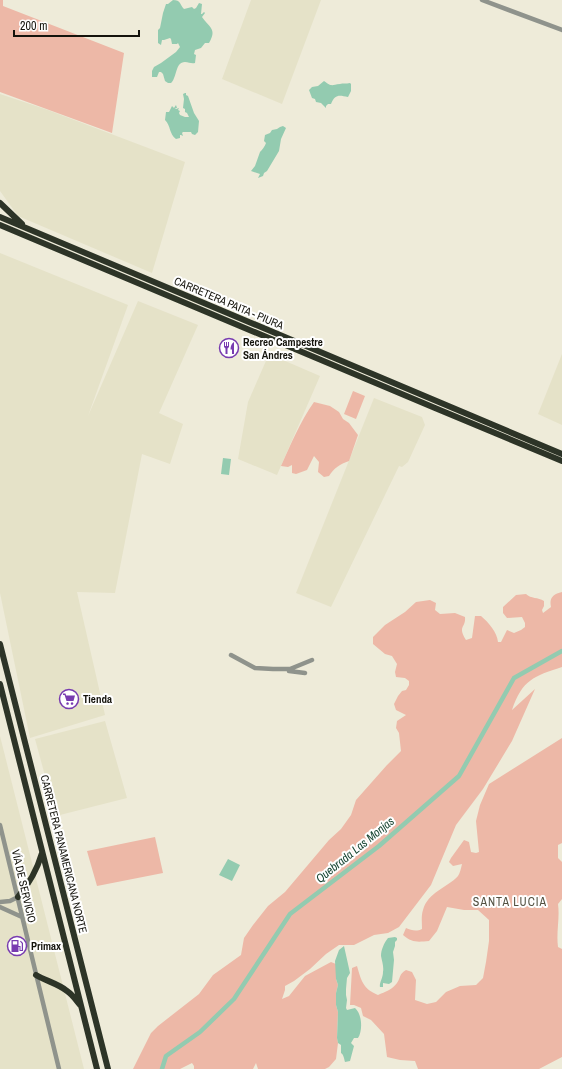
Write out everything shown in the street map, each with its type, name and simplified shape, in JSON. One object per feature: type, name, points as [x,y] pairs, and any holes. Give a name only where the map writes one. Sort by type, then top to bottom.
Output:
[{"type":"highway","points":[[0,203],[17,220],[26,232]]},
{"type":"highway","name":"CARRETERA PAITA - PIURA","points":[[0,217],[26,232],[562,461]]},
{"type":"highway","name":"CARRETERA PAITA - PIURA","points":[[0,225],[26,232],[562,454]]},
{"type":"highway","points":[[0,229],[26,232]]},
{"type":"highway","name":"CARRETERA PANAMERICANA NORTE","points":[[0,644],[108,1069]]},
{"type":"highway","name":"CARRETERA PANAMERICANA NORTE","points":[[0,684],[97,1069]]},
{"type":"highway","points":[[28,794],[38,791]]},
{"type":"highway","points":[[18,897],[32,878],[42,852]]},
{"type":"highway","points":[[36,975],[69,992],[82,1007]]},
{"type":"street","points":[[482,0],[562,30]]},
{"type":"street","points":[[231,655],[255,668],[305,672]]},
{"type":"street","points":[[283,670],[297,667],[312,660]]},
{"type":"street","name":"VÍA DE SERVICIO","points":[[0,825],[58,1069]]},
{"type":"street","points":[[0,902],[10,901],[18,897]]},
{"type":"street","points":[[0,907],[22,917]]},
{"type":"shaded area","points":[[0,0],[3,0],[3,6],[124,53],[112,133],[0,92]]},
{"type":"shaded area","points":[[173,0],[179,2],[184,9],[192,7],[194,9],[199,3],[202,4],[201,14],[204,12],[205,13],[202,17],[212,29],[212,35],[209,43],[205,43],[201,48],[195,50],[195,63],[185,62],[179,65],[173,81],[168,83],[165,81],[161,72],[159,72],[157,77],[152,77],[152,71],[154,67],[176,52],[180,47],[178,43],[172,44],[170,38],[162,40],[161,45],[158,43],[158,30],[160,28],[166,4]]},
{"type":"shaded area","points":[[251,0],[321,0],[282,104],[222,79]]},
{"type":"shaded area","points":[[324,81],[332,85],[350,83],[351,91],[348,97],[338,96],[334,98],[331,104],[328,104],[326,108],[321,103],[316,102],[315,99],[312,98],[309,90],[312,87],[318,86]]},
{"type":"shaded area","points":[[185,93],[188,96],[194,113],[199,121],[198,132],[195,135],[191,132],[183,132],[183,136],[180,135],[180,138],[176,139],[172,135],[165,120],[166,112],[169,112],[172,106],[174,108],[176,105],[177,108],[175,108],[176,109],[179,108],[178,110],[180,111],[180,115],[189,117],[183,108],[183,94]]},
{"type":"shaded area","points":[[0,94],[48,110],[185,162],[152,273],[18,216],[0,191]]},
{"type":"shaded area","points":[[283,126],[286,128],[281,139],[279,151],[267,171],[263,176],[258,178],[260,174],[251,171],[266,143],[264,141],[265,135],[270,133],[272,130]]},
{"type":"shaded area","points":[[0,253],[128,305],[88,416],[138,301],[198,325],[159,413],[183,424],[170,464],[142,454],[115,593],[77,592],[105,715],[30,738],[0,593]]},
{"type":"shaded area","points":[[269,354],[320,376],[277,475],[238,459],[248,402]]},
{"type":"shaded area","points":[[562,354],[562,425],[538,414]]},
{"type":"shaded area","points":[[353,391],[365,396],[356,419],[344,414]]},
{"type":"shaded area","points":[[374,398],[422,417],[425,425],[408,462],[402,467],[399,466],[331,607],[296,593]]},
{"type":"shaded area","points":[[314,402],[330,406],[339,412],[343,419],[349,423],[358,435],[349,461],[343,463],[329,476],[324,477],[318,472],[319,462],[314,456],[307,470],[296,474],[292,473],[292,465],[288,467],[281,466],[300,425]]},
{"type":"shaded area","points":[[223,458],[231,459],[229,475],[221,474]]},
{"type":"shaded area","points":[[562,592],[562,667],[544,673],[530,681],[520,692],[512,710],[535,689],[512,741],[483,789],[456,825],[431,885],[399,927],[388,933],[374,935],[354,945],[339,945],[326,954],[310,969],[285,986],[282,999],[289,996],[305,976],[331,962],[336,964],[336,979],[338,985],[336,1005],[338,1012],[338,1043],[336,1059],[329,1067],[325,1069],[258,1069],[256,1063],[253,1069],[194,1069],[192,1063],[180,1069],[133,1069],[151,1033],[199,994],[213,975],[241,955],[244,938],[253,925],[268,906],[285,892],[329,840],[341,829],[351,815],[356,800],[401,751],[399,733],[396,728],[397,721],[406,715],[396,710],[394,704],[402,691],[406,690],[409,685],[409,681],[405,678],[396,677],[395,672],[397,664],[392,656],[385,654],[373,644],[373,637],[385,625],[405,612],[416,602],[430,600],[436,603],[435,610],[440,614],[455,613],[465,617],[462,632],[466,640],[472,638],[475,616],[481,616],[492,628],[498,642],[501,642],[507,630],[514,633],[525,627],[522,617],[507,618],[503,613],[503,607],[516,595],[526,594],[530,597],[544,601],[542,610],[543,613],[551,607],[552,597]]},
{"type":"shaded area","points":[[105,721],[127,798],[56,816],[35,739]]},
{"type":"shaded area","points":[[0,736],[84,1069],[0,1069]]},
{"type":"shaded area","points":[[562,738],[562,843],[558,845],[558,858],[562,862],[562,899],[558,904],[559,915],[557,936],[558,947],[562,949],[562,1057],[539,1069],[418,1069],[415,1061],[387,1057],[384,1034],[371,1020],[363,1016],[361,1008],[350,1005],[352,968],[357,966],[363,984],[373,993],[378,995],[393,987],[404,971],[406,970],[412,972],[416,980],[415,1000],[427,1004],[436,1002],[446,992],[460,986],[476,985],[483,978],[489,941],[489,920],[478,910],[464,910],[447,907],[437,931],[429,941],[415,941],[403,935],[406,928],[416,931],[422,929],[422,915],[425,904],[433,894],[458,876],[462,864],[453,866],[449,862],[464,840],[469,842],[471,852],[479,852],[476,821],[480,805],[489,784]]},
{"type":"shaded area","points":[[155,837],[163,873],[97,886],[87,851]]},
{"type":"shaded area","points":[[228,859],[240,865],[232,881],[219,875]]},
{"type":"shaded area","points":[[395,937],[397,940],[395,942],[393,952],[394,960],[392,982],[389,984],[383,983],[383,987],[380,987],[383,970],[381,956],[382,949],[388,938]]},
{"type":"shaded area","points":[[344,946],[350,973],[347,978],[346,1008],[347,1010],[355,1008],[359,1014],[361,1027],[360,1035],[358,1038],[354,1038],[351,1043],[354,1046],[350,1061],[345,1062],[341,1053],[341,1045],[338,1043],[337,1038],[338,1012],[336,1005],[336,993],[338,985],[336,979],[335,961],[339,950]]},
{"type":"waterway","name":"Quebrada Las Monjas","points":[[162,1069],[166,1056],[200,1032],[234,999],[290,914],[379,846],[459,776],[514,678],[562,651]]},
{"type":"place","name":"Recreo Campestre San Ándres","points":[[229,348]]},
{"type":"place","name":"Tienda","points":[[69,699]]},
{"type":"place","name":"Primax","points":[[17,946]]},
{"type":"district","name":"SANTA LUCIA","points":[[510,902]]}]
